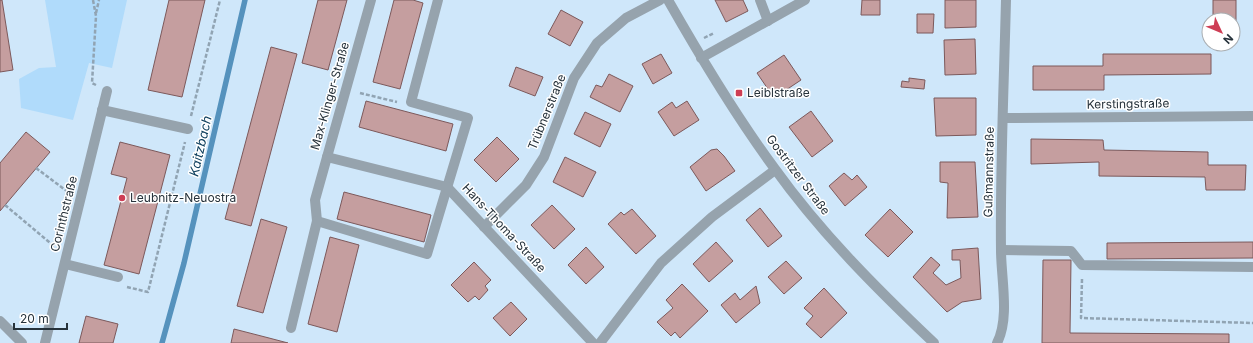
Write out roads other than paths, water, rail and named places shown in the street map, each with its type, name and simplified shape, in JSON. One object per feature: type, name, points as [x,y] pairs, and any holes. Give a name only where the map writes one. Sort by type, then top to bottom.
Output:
[{"type":"street","name":"Max-Klinger-Straße","points":[[317,221],[315,200],[370,0]]},
{"type":"street","points":[[291,328],[317,221],[427,254],[468,118],[411,102],[438,0]]},
{"type":"street","name":"Trübnerstraße","points":[[484,227],[526,185],[544,156],[574,78],[597,43],[626,18],[660,0]]},
{"type":"street","name":"Gostritzer Straße","points":[[668,0],[701,58],[775,170],[830,237],[872,284],[934,343]]},
{"type":"street","points":[[760,0],[768,21]]},
{"type":"street","points":[[701,58],[805,0]]},
{"type":"street","name":"Gußmannstraße","points":[[997,343],[1002,335],[1004,318],[1001,250],[1006,0]]},
{"type":"street","name":"Corinthstraße","points":[[45,343],[107,90]]},
{"type":"street","points":[[102,110],[188,129]]},
{"type":"street","name":"Kerstingstraße","points":[[1003,118],[1253,116]]},
{"type":"street","name":"Hans-Thoma-Straße","points":[[327,157],[447,187],[593,343]]},
{"type":"street","points":[[600,343],[640,289],[666,258],[712,217],[775,170]]},
{"type":"street","points":[[1001,250],[1071,251],[1082,265],[1252,267]]},
{"type":"street","points":[[66,260],[118,277]]},
{"type":"street","points":[[0,321],[22,343]]},
{"type":"waterway","name":"Kaitzbach","points":[[162,343],[184,263],[245,0]]},
{"type":"place","name":"Leiblstraße","points":[[739,93]]},
{"type":"place","name":"Leubnitz-Neuostra","points":[[122,198]]}]
